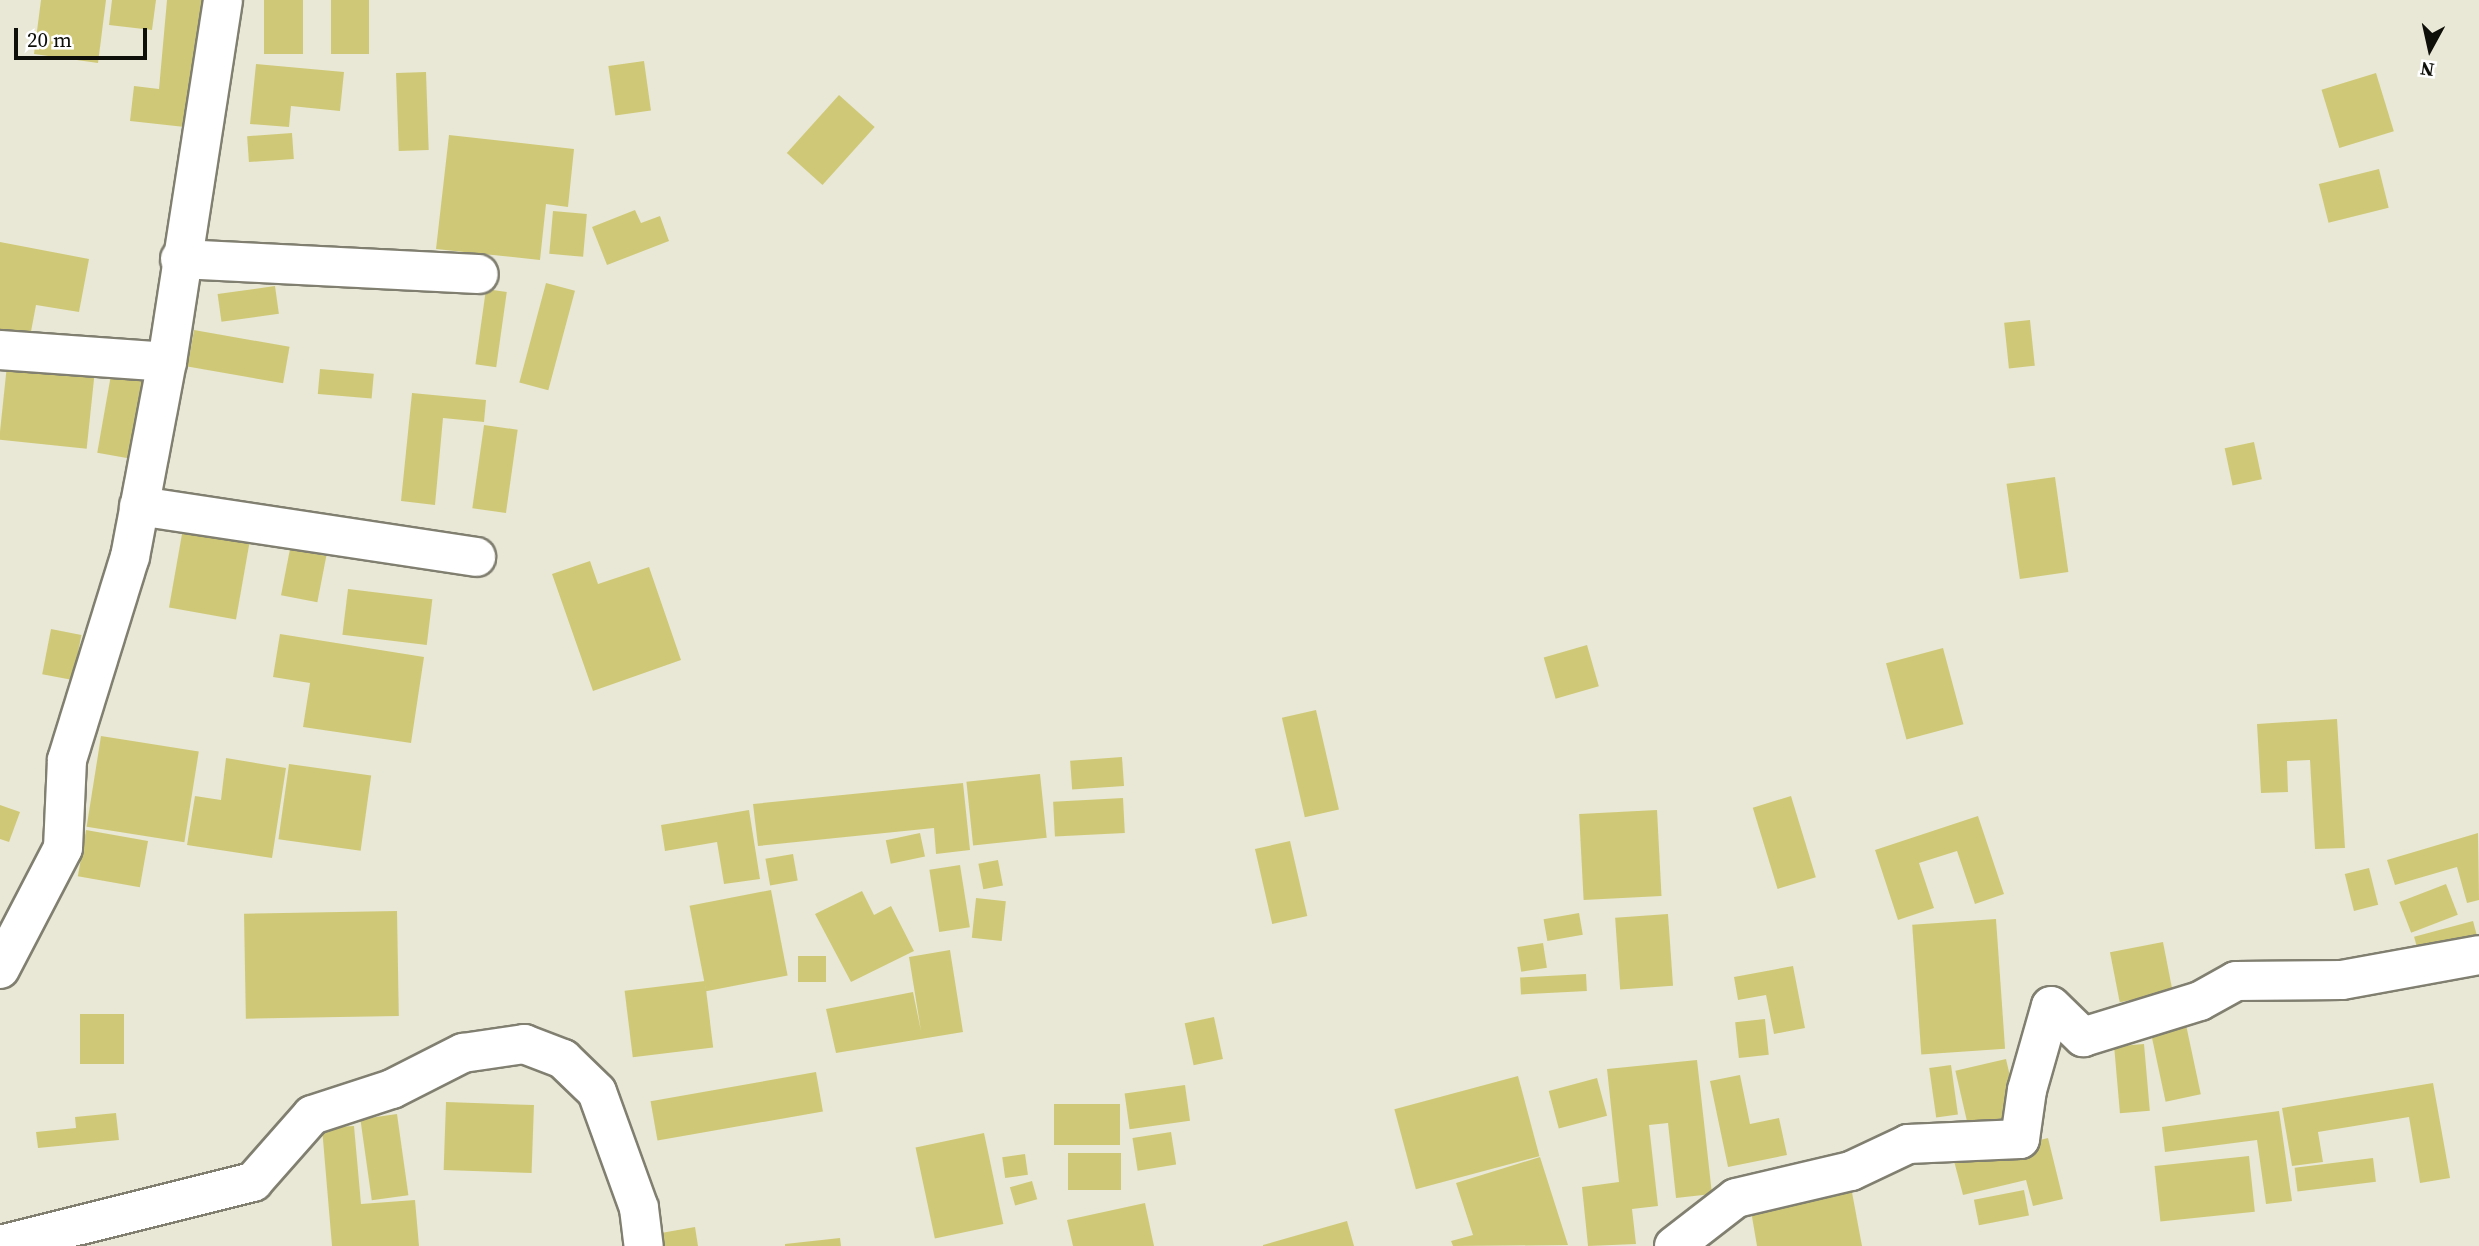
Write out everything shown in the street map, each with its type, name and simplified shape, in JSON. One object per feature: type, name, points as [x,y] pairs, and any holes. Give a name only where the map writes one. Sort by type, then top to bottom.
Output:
[{"type":"street","points":[[0,969],[63,848],[67,760],[130,557],[167,362],[180,258],[223,0]]},
{"type":"street","points":[[180,258],[479,274]]},
{"type":"street","points":[[0,350],[167,362]]},
{"type":"street","points":[[139,506],[476,556]]},
{"type":"street","points":[[1674,1246],[1737,1198],[1851,1171],[1908,1143],[2020,1139],[2027,1090],[2051,1006],[2082,1037],[2200,1001],[2236,981],[2342,980],[2479,955]]},
{"type":"street","points":[[0,1245],[253,1182],[312,1115],[392,1089],[463,1053],[524,1044],[563,1059],[597,1092],[639,1208],[644,1246]]},
{"type":"building","points":[[41,0],[106,0],[98,63],[34,54]]},
{"type":"building","points":[[112,0],[156,0],[152,30],[109,25]]},
{"type":"building","points":[[167,0],[218,0],[203,129],[130,121],[134,86],[159,89]]},
{"type":"building","points":[[264,0],[303,0],[303,54],[264,54]]},
{"type":"building","points":[[331,0],[369,0],[369,54],[331,54]]},
{"type":"building","points":[[644,61],[651,111],[615,116],[608,66]]},
{"type":"building","points":[[256,64],[344,72],[340,111],[291,106],[289,127],[250,124]]},
{"type":"building","points":[[426,72],[429,150],[399,151],[396,73]]},
{"type":"building","points":[[2376,73],[2394,131],[2339,148],[2321,90]]},
{"type":"building","points":[[839,95],[875,127],[822,185],[787,153]]},
{"type":"building","points":[[292,133],[294,159],[249,162],[247,136]]},
{"type":"building","points":[[449,135],[574,149],[568,207],[546,204],[540,260],[436,249]]},
{"type":"building","points":[[2379,169],[2389,208],[2329,223],[2319,184]]},
{"type":"building","points":[[635,210],[641,223],[660,216],[669,241],[607,265],[592,227]]},
{"type":"building","points":[[553,211],[587,214],[583,257],[549,254]]},
{"type":"building","points":[[0,242],[89,259],[79,312],[36,305],[30,337],[0,331]]},
{"type":"building","points":[[546,283],[575,291],[548,390],[519,382]]},
{"type":"building","points":[[275,286],[279,314],[221,322],[218,294]]},
{"type":"building","points":[[486,289],[507,292],[496,367],[475,364]]},
{"type":"building","points":[[2030,320],[2035,366],[2009,368],[2004,323]]},
{"type":"building","points":[[194,330],[290,347],[283,383],[188,366]]},
{"type":"building","points":[[7,365],[95,374],[87,449],[0,440]]},
{"type":"building","points":[[112,369],[151,376],[137,460],[97,453]]},
{"type":"building","points":[[320,369],[374,374],[372,399],[318,394]]},
{"type":"building","points":[[412,393],[486,400],[484,422],[443,418],[435,505],[401,501]]},
{"type":"building","points":[[484,425],[518,430],[506,513],[472,508]]},
{"type":"building","points":[[2254,442],[2262,479],[2233,485],[2225,448]]},
{"type":"building","points":[[2055,477],[2068,572],[2020,579],[2006,484]]},
{"type":"building","points":[[185,517],[252,529],[236,619],[169,608]]},
{"type":"building","points":[[290,549],[326,556],[317,602],[281,595]]},
{"type":"building","points":[[590,561],[598,584],[649,567],[681,660],[593,691],[552,574]]},
{"type":"building","points":[[348,589],[432,599],[427,645],[342,635]]},
{"type":"building","points":[[51,629],[81,635],[73,680],[42,674]]},
{"type":"building","points":[[280,634],[424,657],[411,743],[303,727],[310,683],[273,677]]},
{"type":"building","points":[[1587,645],[1599,686],[1556,699],[1544,657]]},
{"type":"building","points":[[1943,648],[1963,724],[1906,740],[1886,663]]},
{"type":"building","points":[[1316,710],[1339,809],[1305,817],[1282,718]]},
{"type":"building","points":[[2337,719],[2345,848],[2315,849],[2310,760],[2287,761],[2288,792],[2261,793],[2257,724]]},
{"type":"building","points":[[101,736],[199,751],[184,842],[87,827]]},
{"type":"building","points":[[1122,757],[1124,786],[1072,790],[1070,761]]},
{"type":"building","points":[[226,758],[286,768],[272,858],[187,845],[195,796],[221,800]]},
{"type":"building","points":[[289,764],[371,776],[361,851],[278,839]]},
{"type":"building","points":[[1040,774],[1047,838],[973,845],[966,782]]},
{"type":"building","points":[[963,783],[970,850],[936,854],[934,828],[758,846],[753,804]]},
{"type":"building","points":[[1791,796],[1816,877],[1778,889],[1753,808]]},
{"type":"building","points":[[1123,798],[1125,833],[1055,837],[1053,802]]},
{"type":"building","points":[[0,805],[20,812],[9,842],[0,839]]},
{"type":"building","points":[[749,810],[760,879],[724,884],[717,842],[665,851],[661,825]]},
{"type":"building","points":[[1657,810],[1662,896],[1584,900],[1579,814]]},
{"type":"building","points":[[1978,816],[2004,894],[1975,904],[1957,851],[1919,863],[1934,908],[1898,920],[1875,850]]},
{"type":"building","points":[[86,830],[148,841],[140,887],[78,876]]},
{"type":"building","points":[[920,833],[925,856],[891,864],[886,840]]},
{"type":"building","points":[[2478,833],[2479,900],[2467,903],[2457,867],[2395,885],[2387,860]]},
{"type":"building","points":[[1290,841],[1307,916],[1272,924],[1255,849]]},
{"type":"building","points":[[793,854],[798,881],[770,885],[765,859]]},
{"type":"building","points":[[998,860],[1003,886],[983,889],[978,864]]},
{"type":"building","points":[[960,865],[970,927],[939,932],[929,870]]},
{"type":"building","points":[[2369,868],[2378,905],[2354,911],[2345,874]]},
{"type":"building","points":[[2446,884],[2458,915],[2411,933],[2399,902]]},
{"type":"building","points":[[771,890],[788,975],[706,991],[690,906]]},
{"type":"building","points":[[862,891],[874,915],[891,906],[914,951],[851,982],[815,914]]},
{"type":"building","points":[[976,898],[1006,901],[1002,941],[972,938]]},
{"type":"building","points":[[397,911],[399,1016],[246,1019],[244,914]]},
{"type":"building","points":[[1579,913],[1583,935],[1547,941],[1544,919]]},
{"type":"building","points":[[1668,914],[1673,986],[1620,990],[1615,918]]},
{"type":"building","points":[[1996,919],[2005,1049],[1921,1055],[1912,925]]},
{"type":"building","points":[[2473,921],[2478,940],[2419,956],[2414,937]]},
{"type":"building","points":[[2163,942],[2173,992],[2120,1002],[2110,952]]},
{"type":"building","points":[[1543,943],[1547,968],[1521,972],[1517,947]]},
{"type":"building","points":[[950,950],[963,1032],[836,1053],[826,1009],[913,992],[921,1031],[909,957]]},
{"type":"building","points":[[798,956],[826,956],[826,982],[798,982]]},
{"type":"building","points":[[1793,966],[1805,1028],[1774,1034],[1766,995],[1738,1000],[1734,977]]},
{"type":"building","points":[[1586,974],[1587,991],[1521,994],[1520,977]]},
{"type":"building","points":[[705,981],[713,1048],[633,1057],[625,991]]},
{"type":"building","points":[[80,1014],[124,1014],[124,1064],[80,1064]]},
{"type":"building","points":[[1214,1017],[1223,1059],[1194,1065],[1185,1023]]},
{"type":"building","points":[[1765,1019],[1769,1055],[1739,1058],[1735,1022]]},
{"type":"building","points":[[2185,1020],[2201,1094],[2166,1102],[2150,1027]]},
{"type":"building","points":[[2144,1044],[2150,1111],[2120,1113],[2114,1047]]},
{"type":"building","points":[[2006,1059],[2019,1116],[1969,1128],[1955,1071]]},
{"type":"building","points":[[1697,1060],[1712,1194],[1676,1198],[1668,1123],[1649,1125],[1658,1206],[1632,1209],[1636,1244],[1588,1246],[1582,1187],[1619,1182],[1607,1069]]},
{"type":"building","points":[[1951,1065],[1958,1115],[1936,1118],[1929,1068]]},
{"type":"building","points":[[816,1072],[823,1111],[657,1141],[651,1101]]},
{"type":"building","points":[[1740,1075],[1750,1124],[1779,1118],[1787,1155],[1728,1167],[1710,1081]]},
{"type":"building","points":[[1518,1076],[1539,1156],[1416,1189],[1394,1109]]},
{"type":"building","points":[[1597,1078],[1607,1116],[1559,1129],[1549,1091]]},
{"type":"building","points":[[2433,1083],[2450,1178],[2420,1183],[2409,1117],[2318,1132],[2323,1162],[2292,1166],[2282,1108]]},
{"type":"building","points":[[1185,1085],[1190,1121],[1130,1129],[1125,1093]]},
{"type":"building","points":[[446,1102],[534,1105],[532,1173],[444,1170]]},
{"type":"building","points":[[1054,1104],[1120,1104],[1120,1145],[1054,1145]]},
{"type":"building","points":[[2279,1111],[2292,1201],[2266,1204],[2257,1140],[2165,1152],[2162,1127]]},
{"type":"building","points":[[116,1113],[119,1140],[38,1148],[36,1132],[76,1128],[75,1117]]},
{"type":"building","points":[[397,1114],[408,1195],[372,1200],[360,1119]]},
{"type":"building","points":[[354,1126],[361,1204],[415,1200],[419,1246],[332,1246],[322,1128]]},
{"type":"building","points":[[1171,1132],[1176,1165],[1138,1171],[1132,1138]]},
{"type":"building","points":[[984,1133],[1003,1224],[935,1239],[916,1148]]},
{"type":"building","points":[[2048,1138],[2063,1199],[2033,1206],[2026,1180],[1963,1195],[1954,1161]]},
{"type":"building","points":[[1068,1153],[1121,1153],[1121,1190],[1068,1190]]},
{"type":"building","points":[[1025,1154],[1028,1175],[1005,1178],[1002,1157]]},
{"type":"building","points":[[2249,1156],[2255,1212],[2160,1222],[2155,1166]]},
{"type":"building","points":[[1540,1157],[1568,1245],[1453,1246],[1451,1241],[1473,1235],[1456,1183]]},
{"type":"building","points":[[2373,1158],[2376,1182],[2298,1191],[2295,1168]]},
{"type":"building","points":[[1032,1181],[1037,1199],[1015,1206],[1010,1187]]},
{"type":"building","points":[[1851,1187],[1862,1246],[1757,1246],[1750,1205]]},
{"type":"building","points":[[2024,1190],[2029,1216],[1979,1225],[1974,1200]]},
{"type":"building","points":[[1145,1203],[1154,1246],[1073,1246],[1067,1220]]},
{"type":"building","points":[[1347,1221],[1354,1246],[1263,1246],[1263,1245]]},
{"type":"building","points":[[695,1227],[698,1246],[663,1246],[661,1233]]},
{"type":"building","points":[[840,1238],[841,1246],[785,1246],[785,1244]]}]
